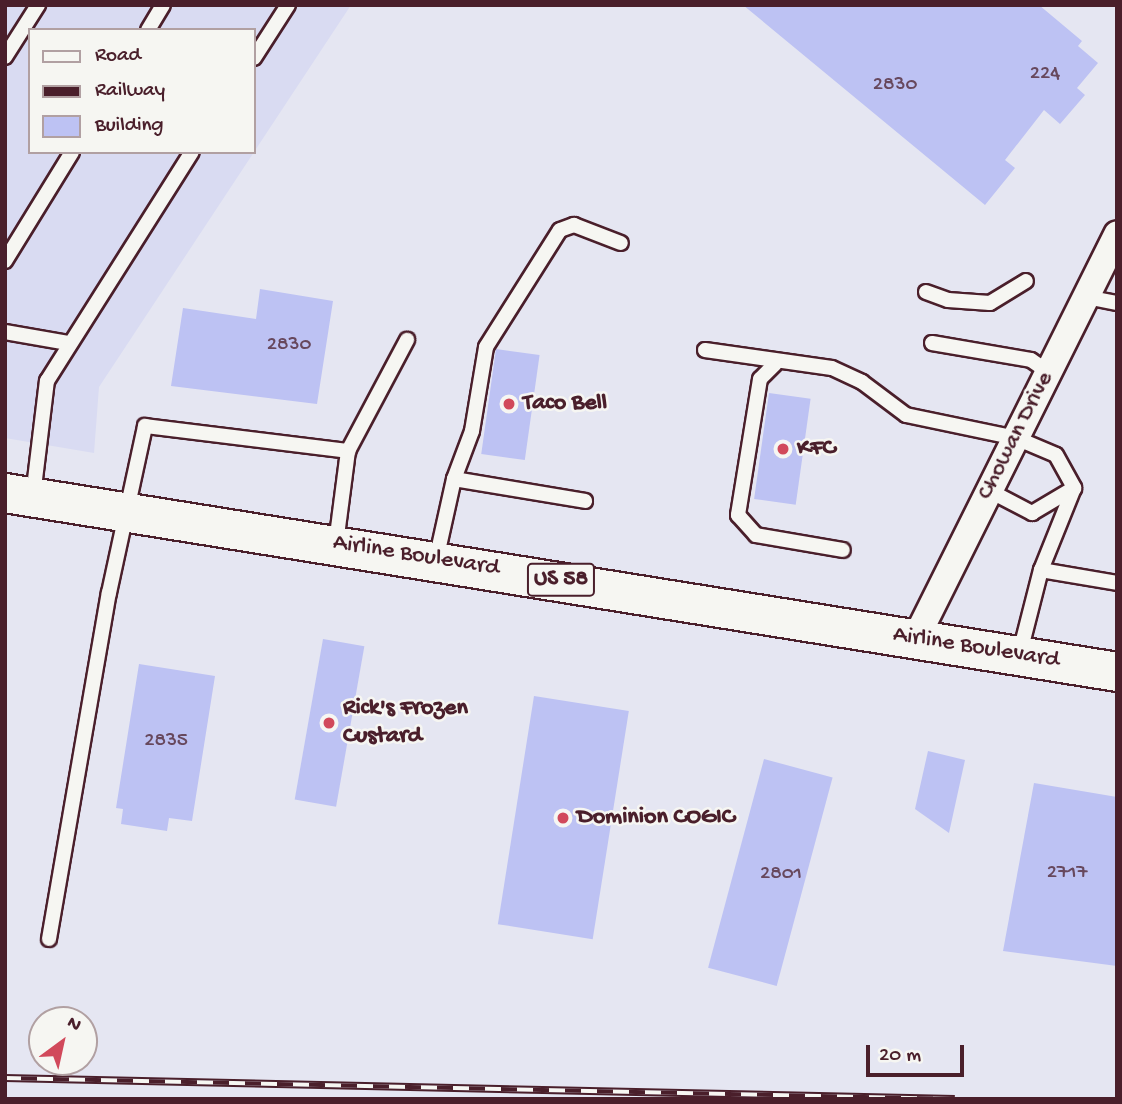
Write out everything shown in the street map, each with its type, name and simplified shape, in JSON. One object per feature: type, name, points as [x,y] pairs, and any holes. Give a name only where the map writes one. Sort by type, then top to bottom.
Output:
[{"type":"main road","name":"Airline Boulevard","points":[[19,495],[336,543],[1117,672]]},
{"type":"street","name":"Chowan Drive","points":[[916,638],[1117,234]]},
{"type":"lane","points":[[5,57],[38,5]]},
{"type":"lane","points":[[149,28],[163,5]]},
{"type":"lane","points":[[256,55],[288,5]]},
{"type":"lane","points":[[5,261],[71,154]]},
{"type":"lane","points":[[19,495],[47,381],[68,343],[191,154]]},
{"type":"lane","points":[[436,560],[454,479],[472,431],[485,347],[560,230],[574,225],[621,243]]},
{"type":"lane","points":[[926,292],[948,300],[990,303],[1026,281]]},
{"type":"lane","points":[[1086,297],[1117,303]]},
{"type":"lane","points":[[5,332],[68,343]]},
{"type":"lane","points":[[336,543],[348,451],[407,340]]},
{"type":"lane","points":[[932,343],[1031,360],[1048,372]]},
{"type":"lane","points":[[705,350],[775,363],[798,360],[832,368],[862,382],[906,415],[1016,438],[1056,454],[1074,488],[1041,570],[1019,656]]},
{"type":"lane","points":[[775,363],[760,379],[738,515],[756,535],[843,550]]},
{"type":"lane","points":[[49,939],[124,512],[145,426],[348,451]]},
{"type":"lane","points":[[454,479],[585,502]]},
{"type":"lane","points":[[989,490],[1032,513],[1074,488]]},
{"type":"lane","points":[[1041,570],[1117,583]]},
{"type":"shaded area","points":[[5,5],[351,5],[256,149],[256,28],[28,28],[28,154],[253,154],[99,387],[94,453],[5,438]]},
{"type":"building","points":[[743,5],[1039,5],[1082,41],[1078,46],[1098,63],[1077,88],[1085,95],[1060,124],[1044,110],[1005,160],[1015,168],[985,205]]},
{"type":"building","points":[[260,289],[333,301],[317,404],[171,386],[183,308],[256,319]]},
{"type":"building","name":"Taco Bell","points":[[496,349],[540,355],[525,460],[481,454]]},
{"type":"building","name":"KFC","points":[[769,393],[811,399],[796,505],[754,499]]},
{"type":"building","name":"Rick's Frozen Custard","points":[[323,639],[364,646],[336,807],[295,800]]},
{"type":"building","points":[[139,664],[215,676],[192,821],[169,818],[167,831],[121,824],[123,809],[116,808]]},
{"type":"building","name":"Dominion COGIC","points":[[534,696],[629,711],[593,939],[498,924]]},
{"type":"building","points":[[928,751],[965,760],[949,833],[915,809]]},
{"type":"building","points":[[764,759],[833,777],[777,986],[708,968]]},
{"type":"building","points":[[1034,783],[1117,797],[1117,966],[1003,951]]},
{"type":"railway","points":[[5,1078],[955,1099]]},
{"type":"place","name":"Taco Bell","points":[[509,404]]},
{"type":"place","name":"KFC","points":[[783,449]]},
{"type":"place","name":"Rick's Frozen Custard","points":[[329,723]]},
{"type":"place","name":"Dominion COGIC","points":[[563,818]]}]
